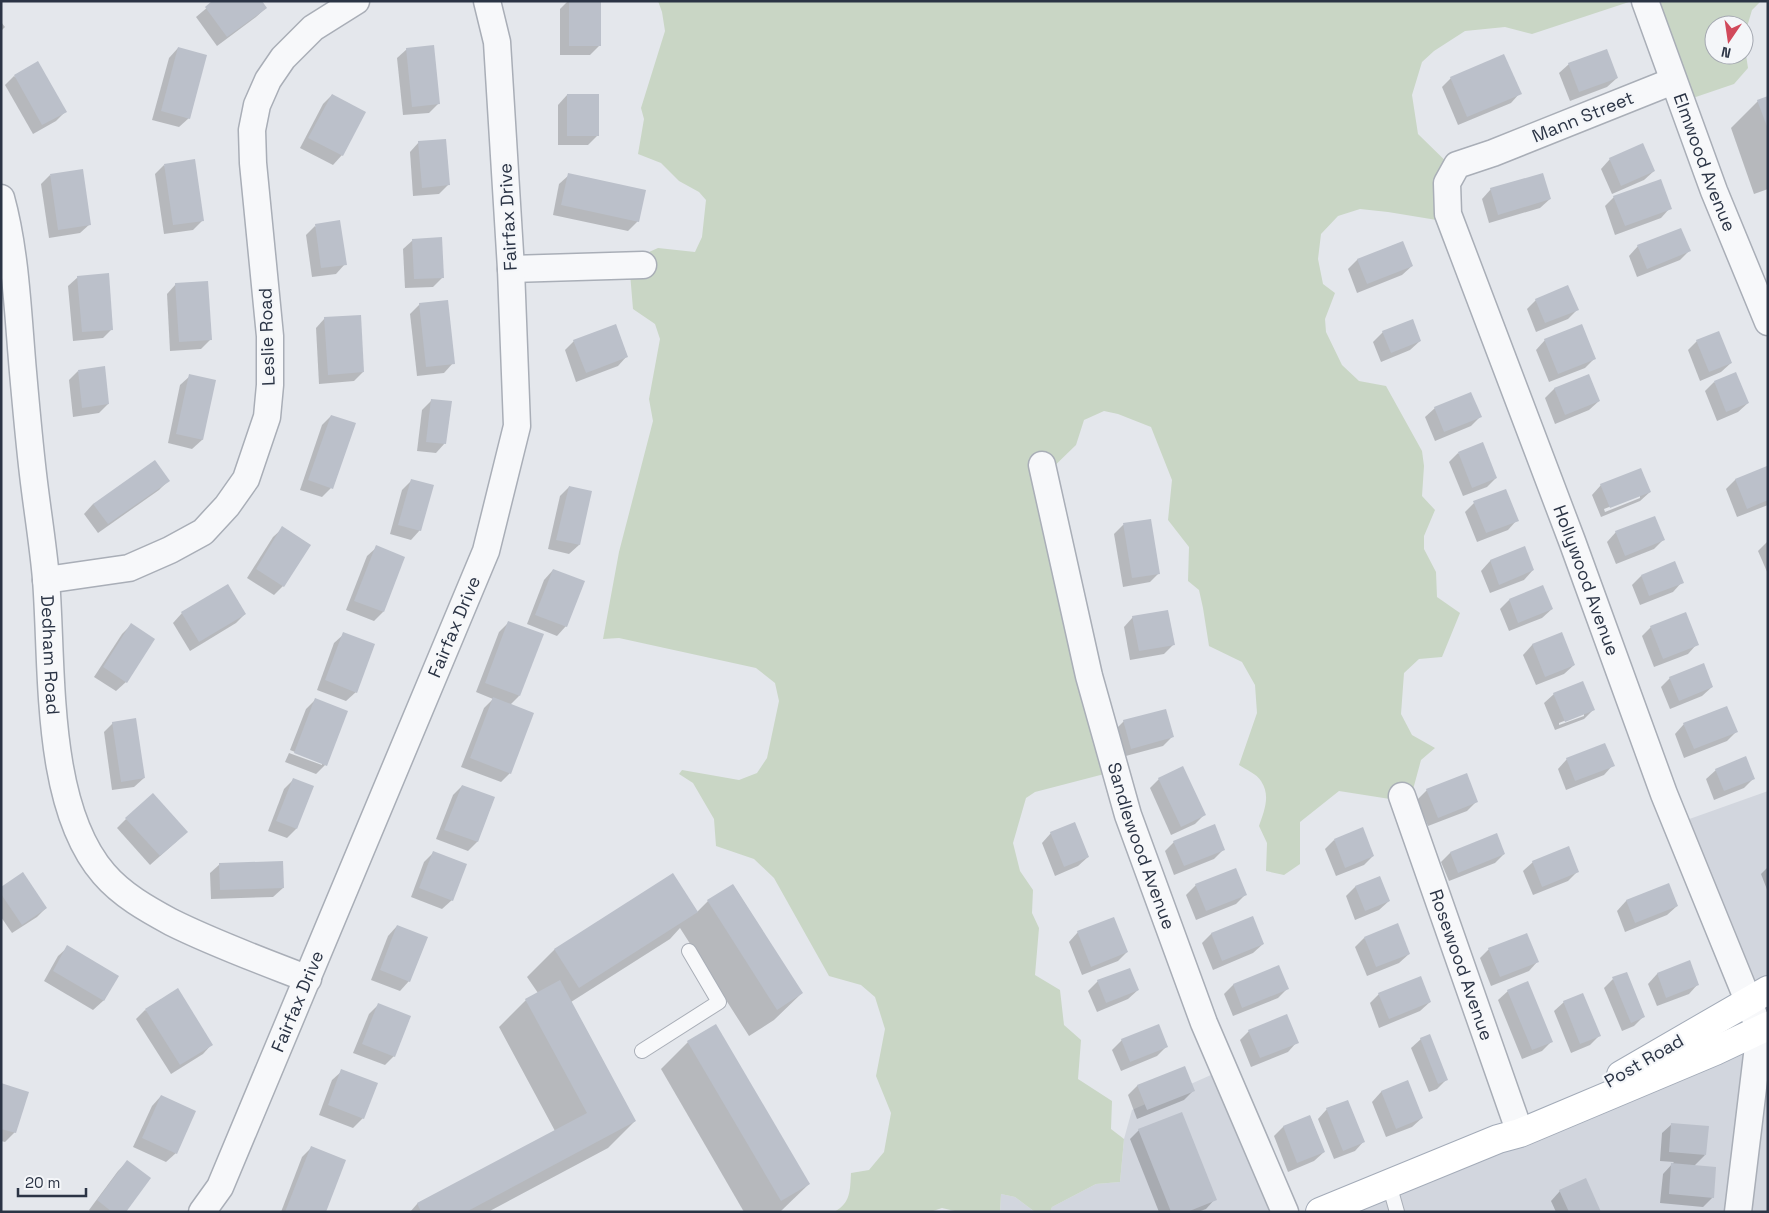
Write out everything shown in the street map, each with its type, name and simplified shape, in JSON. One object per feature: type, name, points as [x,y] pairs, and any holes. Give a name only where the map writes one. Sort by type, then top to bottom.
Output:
[{"type":"main road","name":"Post Road","points":[[1520,1132],[1758,996]]},
{"type":"main road","name":"Post Road","points":[[1320,1212],[1498,1139],[1520,1132],[1715,1051],[1764,1028]]},
{"type":"street","name":"Leslie Road","points":[[46,580],[129,568],[170,550],[203,532],[227,506],[246,479],[267,417],[270,385],[270,336],[253,163],[252,130],[257,105],[268,80],[284,58],[313,28],[356,1]]},
{"type":"street","name":"Fairfax Drive","points":[[202,1212],[220,1186],[486,551],[517,426],[511,269],[497,42],[487,1]]},
{"type":"street","name":"Elmwood Avenue","points":[[1645,1],[1714,191],[1768,322]]},
{"type":"street","name":"Mann Street","points":[[1493,153],[1674,81]]},
{"type":"street","name":"Hollywood Avenue","points":[[1493,153],[1458,165],[1447,183],[1448,214],[1572,541],[1664,794],[1758,996],[1764,1028]]},
{"type":"street","name":"Dedham Road","points":[[1,198],[5,212],[13,270],[10,327],[33,474],[46,580],[57,752],[70,810],[84,846],[104,874],[128,896],[157,914],[206,940],[308,979]]},
{"type":"street","points":[[511,269],[643,265]]},
{"type":"street","name":"Sandlewood Avenue","points":[[1042,465],[1089,676],[1128,815],[1204,1023],[1285,1212]]},
{"type":"street","name":"Rosewood Avenue","points":[[1402,796],[1520,1132]]},
{"type":"street","points":[[1738,1212],[1764,1028]]},
{"type":"lane","points":[[642,1052],[719,1002],[689,951]]},
{"type":"lane","points":[[1388,1184],[1397,1212]]},
{"type":"shaded area","points":[[1768,791],[1768,1212],[1350,1212],[1756,1028],[1681,822]]},
{"type":"shaded area","points":[[1220,1071],[1281,1212],[1050,1212],[1052,1207],[1096,1184],[1120,1182],[1124,1139],[1132,1110]]},
{"type":"shaded area","points":[[1001,1194],[1015,1197],[1035,1212],[1000,1212]]},
{"type":"green space","points":[[658,1],[1632,1],[1532,34],[1505,27],[1465,31],[1434,51],[1422,62],[1412,95],[1418,134],[1463,178],[1445,199],[1449,222],[1360,209],[1338,216],[1321,234],[1318,259],[1323,284],[1335,293],[1325,319],[1326,332],[1342,365],[1359,381],[1386,386],[1422,451],[1424,466],[1422,496],[1435,510],[1424,536],[1424,549],[1436,572],[1437,597],[1460,613],[1442,657],[1419,659],[1404,673],[1401,714],[1412,735],[1435,748],[1421,760],[1408,808],[1390,799],[1339,791],[1300,822],[1300,864],[1284,875],[1266,871],[1267,843],[1259,826],[1266,804],[1266,792],[1259,778],[1239,765],[1257,713],[1255,685],[1242,662],[1209,646],[1199,590],[1188,581],[1189,547],[1168,520],[1172,480],[1151,427],[1118,414],[1104,411],[1084,420],[1076,445],[1044,476],[1112,772],[1035,792],[1026,798],[1013,843],[1020,871],[1033,890],[1032,913],[1039,928],[1035,975],[1060,990],[1064,1025],[1081,1040],[1078,1079],[1112,1101],[1111,1129],[1124,1139],[1120,1182],[1096,1184],[1052,1207],[1050,1212],[1035,1212],[1015,1197],[1001,1194],[1000,1212],[959,1212],[942,1208],[930,1212],[834,1212],[847,1200],[850,1190],[851,1173],[869,1170],[884,1152],[891,1113],[876,1076],[885,1029],[875,997],[861,985],[829,976],[774,878],[754,859],[716,846],[714,819],[693,783],[679,774],[682,770],[739,780],[757,773],[767,758],[779,701],[775,683],[756,668],[619,638],[603,639],[619,552],[653,421],[649,399],[660,339],[655,324],[633,309],[629,261],[658,248],[695,252],[702,237],[706,200],[699,192],[679,181],[661,163],[638,154],[644,119],[641,108],[665,31]]},
{"type":"green space","points":[[1641,1],[1761,1],[1752,10],[1751,15],[1704,15],[1704,65],[1748,65],[1748,68],[1734,84],[1684,101]]},
{"type":"building","points":[[212,1],[262,1],[267,8],[227,37],[205,7]]},
{"type":"building","points":[[569,1],[601,1],[601,46],[569,46]]},
{"type":"building","points":[[434,45],[440,104],[412,107],[406,48]]},
{"type":"building","points":[[178,47],[207,55],[190,119],[161,111]]},
{"type":"building","points":[[1607,49],[1618,78],[1579,92],[1568,63]]},
{"type":"building","points":[[1504,54],[1522,94],[1467,117],[1450,77]]},
{"type":"building","points":[[38,61],[67,112],[42,125],[14,75]]},
{"type":"building","points":[[332,94],[366,112],[343,156],[308,138]]},
{"type":"building","points":[[567,94],[599,94],[599,136],[567,136]]},
{"type":"building","points":[[1768,96],[1768,129],[1757,100]]},
{"type":"building","points":[[446,139],[450,185],[422,188],[418,141]]},
{"type":"building","points":[[1643,143],[1655,171],[1621,186],[1609,158]]},
{"type":"building","points":[[195,159],[204,221],[173,225],[164,164]]},
{"type":"building","points":[[83,169],[91,225],[58,230],[50,174]]},
{"type":"building","points":[[568,173],[646,190],[639,222],[561,205]]},
{"type":"building","points":[[1543,173],[1551,199],[1498,215],[1490,188]]},
{"type":"building","points":[[1661,179],[1672,209],[1625,226],[1613,196]]},
{"type":"building","points":[[340,220],[347,265],[321,268],[315,224]]},
{"type":"building","points":[[1681,228],[1691,251],[1647,269],[1637,245]]},
{"type":"building","points":[[442,237],[444,278],[414,279],[412,239]]},
{"type":"building","points":[[1403,241],[1413,266],[1367,284],[1357,259]]},
{"type":"building","points":[[109,273],[113,330],[82,332],[77,276]]},
{"type":"building","points":[[208,281],[212,340],[179,342],[175,283]]},
{"type":"building","points":[[1568,285],[1579,310],[1545,323],[1535,299]]},
{"type":"building","points":[[448,300],[455,364],[426,367],[419,303]]},
{"type":"building","points":[[361,315],[364,372],[328,375],[324,317]]},
{"type":"building","points":[[1413,319],[1421,341],[1391,353],[1382,331]]},
{"type":"building","points":[[616,324],[628,357],[586,373],[573,340]]},
{"type":"building","points":[[1582,324],[1596,359],[1558,374],[1544,339]]},
{"type":"building","points":[[1719,331],[1732,363],[1709,372],[1696,340]]},
{"type":"building","points":[[105,366],[109,404],[82,408],[78,370]]},
{"type":"building","points":[[1736,372],[1749,403],[1726,412],[1714,381]]},
{"type":"building","points":[[189,374],[216,380],[203,440],[176,434]]},
{"type":"building","points":[[1589,374],[1600,401],[1565,415],[1554,388]]},
{"type":"building","points":[[1471,392],[1482,417],[1444,432],[1434,407]]},
{"type":"building","points":[[431,399],[452,401],[446,444],[426,442]]},
{"type":"building","points":[[331,415],[356,423],[333,489],[308,480]]},
{"type":"building","points":[[1483,442],[1497,478],[1472,488],[1458,452]]},
{"type":"building","points":[[155,460],[170,481],[108,524],[93,504]]},
{"type":"building","points":[[1767,466],[1768,500],[1747,509],[1735,479]]},
{"type":"building","points":[[1641,468],[1651,492],[1610,508],[1600,484]]},
{"type":"building","points":[[411,479],[434,485],[421,531],[398,525]]},
{"type":"building","points":[[569,486],[592,491],[580,545],[556,540]]},
{"type":"building","points":[[1506,489],[1519,521],[1486,533],[1473,501]]},
{"type":"building","points":[[1655,516],[1665,540],[1625,556],[1615,531]]},
{"type":"building","points":[[1151,519],[1160,574],[1132,578],[1123,523]]},
{"type":"building","points":[[282,526],[311,545],[284,587],[256,569]]},
{"type":"building","points":[[376,545],[405,557],[384,612],[354,601]]},
{"type":"building","points":[[1525,546],[1534,570],[1499,585],[1490,560]]},
{"type":"building","points":[[1675,561],[1684,583],[1649,596],[1641,575]]},
{"type":"building","points":[[553,569],[585,581],[567,627],[535,615]]},
{"type":"building","points":[[228,584],[246,614],[199,642],[181,612]]},
{"type":"building","points":[[1543,585],[1553,609],[1518,623],[1509,599]]},
{"type":"building","points":[[1168,610],[1175,645],[1139,651],[1132,616]]},
{"type":"building","points":[[1686,612],[1699,645],[1663,659],[1650,626]]},
{"type":"building","points":[[508,621],[544,634],[520,696],[485,683]]},
{"type":"building","points":[[131,623],[155,639],[127,683],[103,667]]},
{"type":"building","points":[[343,632],[375,644],[357,693],[325,680]]},
{"type":"building","points":[[1562,632],[1575,665],[1545,677],[1532,644]]},
{"type":"building","points":[[1704,663],[1713,687],[1679,701],[1669,677]]},
{"type":"building","points":[[1583,681],[1595,710],[1565,722],[1553,693]]},
{"type":"building","points":[[493,697],[534,713],[511,774],[470,758]]},
{"type":"building","points":[[315,698],[348,711],[327,766],[294,753]]},
{"type":"building","points":[[1727,706],[1738,732],[1694,749],[1683,723]]},
{"type":"building","points":[[1166,709],[1174,737],[1131,749],[1123,720]]},
{"type":"building","points":[[136,718],[145,778],[121,782],[112,722]]},
{"type":"building","points":[[1605,743],[1615,766],[1575,781],[1566,758]]},
{"type":"building","points":[[1746,756],[1755,779],[1724,791],[1715,769]]},
{"type":"building","points":[[1183,766],[1206,815],[1181,827],[1158,778]]},
{"type":"building","points":[[1467,773],[1478,802],[1438,818],[1426,789]]},
{"type":"building","points":[[293,778],[314,786],[297,829],[276,821]]},
{"type":"building","points":[[462,785],[495,797],[478,842],[444,830]]},
{"type":"building","points":[[153,793],[188,832],[160,856],[125,818]]},
{"type":"building","points":[[1075,822],[1089,857],[1064,867],[1050,832]]},
{"type":"building","points":[[1215,824],[1225,850],[1184,866],[1173,841]]},
{"type":"building","points":[[1363,827],[1374,856],[1345,868],[1334,839]]},
{"type":"building","points":[[1497,833],[1505,854],[1458,873],[1450,852]]},
{"type":"building","points":[[1569,846],[1579,872],[1542,887],[1532,861]]},
{"type":"building","points":[[433,851],[467,864],[453,901],[419,888]]},
{"type":"building","points":[[283,861],[284,888],[220,890],[219,863]]},
{"type":"building","points":[[1236,868],[1247,895],[1206,911],[1195,884]]},
{"type":"building","points":[[23,872],[47,908],[22,925],[1,894],[1,887]]},
{"type":"building","points":[[673,873],[698,912],[579,988],[554,949]]},
{"type":"building","points":[[1380,876],[1390,901],[1365,911],[1355,886]]},
{"type":"building","points":[[1669,883],[1678,906],[1635,923],[1626,900]]},
{"type":"building","points":[[733,884],[803,993],[777,1010],[707,900]]},
{"type":"building","points":[[1253,916],[1264,944],[1222,961],[1211,933]]},
{"type":"building","points":[[1114,917],[1128,952],[1091,967],[1077,931]]},
{"type":"building","points":[[1398,923],[1410,954],[1376,967],[1364,937]]},
{"type":"building","points":[[397,925],[428,937],[410,982],[380,970]]},
{"type":"building","points":[[1527,933],[1539,962],[1500,977],[1488,948]]},
{"type":"building","points":[[67,945],[119,976],[104,1001],[53,971]]},
{"type":"building","points":[[1690,960],[1699,985],[1666,998],[1657,973]]},
{"type":"building","points":[[1279,965],[1289,989],[1242,1008],[1233,984]]},
{"type":"building","points":[[1130,968],[1139,990],[1106,1003],[1097,980]]},
{"type":"building","points":[[1627,972],[1645,1017],[1631,1023],[1612,977]]},
{"type":"building","points":[[1421,976],[1431,1002],[1389,1019],[1378,993]]},
{"type":"building","points":[[560,980],[636,1121],[466,1212],[421,1212],[417,1203],[587,1113],[525,999]]},
{"type":"building","points":[[1528,981],[1553,1042],[1532,1050],[1507,990]]},
{"type":"building","points":[[178,988],[213,1045],[180,1065],[145,1009]]},
{"type":"building","points":[[1583,993],[1601,1036],[1580,1044],[1563,1001]]},
{"type":"building","points":[[378,1003],[411,1016],[395,1057],[362,1044]]},
{"type":"building","points":[[1287,1014],[1299,1043],[1260,1058],[1248,1030]]},
{"type":"building","points":[[716,1024],[810,1184],[781,1201],[687,1041]]},
{"type":"building","points":[[1159,1024],[1168,1047],[1130,1062],[1121,1039]]},
{"type":"building","points":[[1430,1034],[1448,1080],[1438,1084],[1420,1038]]},
{"type":"building","points":[[1185,1066],[1195,1091],[1147,1110],[1137,1085]]},
{"type":"building","points":[[341,1069],[378,1083],[364,1119],[328,1105]]},
{"type":"building","points":[[1408,1080],[1423,1118],[1396,1129],[1381,1091]]},
{"type":"building","points":[[1,1083],[29,1092],[16,1133],[1,1129]]},
{"type":"building","points":[[161,1095],[196,1111],[177,1154],[142,1138]]},
{"type":"building","points":[[1348,1100],[1365,1142],[1343,1151],[1326,1108]]},
{"type":"building","points":[[1182,1112],[1217,1200],[1187,1212],[1171,1212],[1138,1129]]},
{"type":"building","points":[[1310,1115],[1325,1152],[1297,1163],[1283,1126]]},
{"type":"building","points":[[1671,1123],[1709,1126],[1706,1155],[1669,1152]]},
{"type":"building","points":[[311,1146],[346,1160],[326,1212],[285,1212]]},
{"type":"building","points":[[127,1160],[151,1178],[126,1212],[112,1212],[97,1200]]},
{"type":"building","points":[[1671,1163],[1716,1167],[1714,1198],[1669,1194]]},
{"type":"building","points":[[1586,1178],[1601,1212],[1569,1212],[1559,1190]]}]
